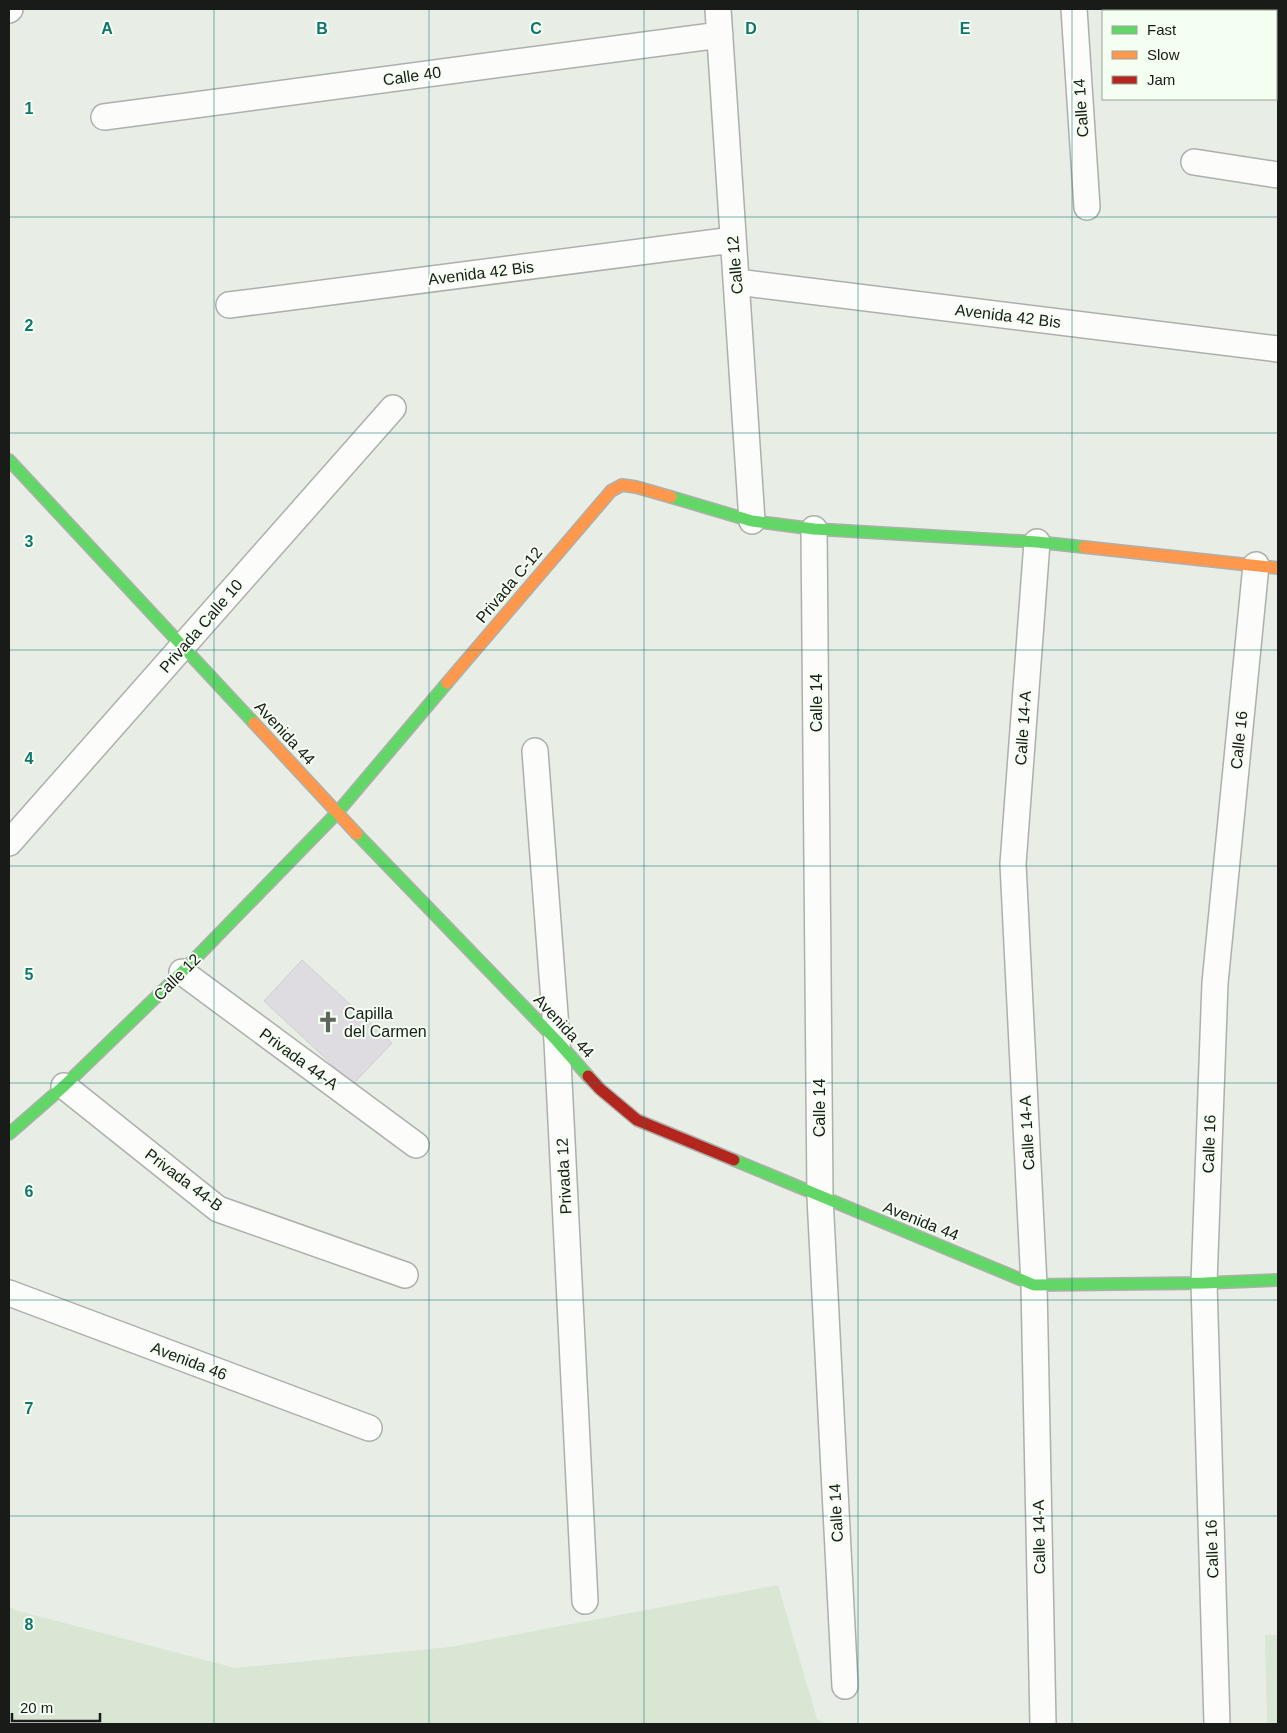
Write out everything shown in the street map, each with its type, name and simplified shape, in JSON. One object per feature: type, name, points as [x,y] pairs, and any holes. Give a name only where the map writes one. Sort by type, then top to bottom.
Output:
[{"type":"street","name":"Calle 12","points":[[718,9],[752,521]]},
{"type":"street","name":"Calle 14","points":[[1074,9],[1087,207]]},
{"type":"street","name":"Calle 40","points":[[104,117],[720,35]]},
{"type":"street","points":[[1194,162],[1278,175]]},
{"type":"street","name":"Avenida 42 Bis","points":[[229,305],[733,240]]},
{"type":"street","name":"Avenida 42 Bis","points":[[737,282],[1278,349]]},
{"type":"street","name":"Privada Calle 10","points":[[9,843],[393,408]]},
{"type":"street","name":"Avenida 44","points":[[9,460],[337,813],[557,1041],[600,1090],[637,1120],[1034,1285],[1278,1280]]},
{"type":"street","name":"Privada C-12","points":[[337,813],[611,491],[622,485],[752,521]]},
{"type":"street","points":[[752,521],[814,529],[1037,542],[1267,566]]},
{"type":"street","name":"Calle 14","points":[[814,529],[820,1197],[845,1686]]},
{"type":"street","name":"Calle 14-A","points":[[1037,542],[1013,864],[1034,1285],[1050,1721]]},
{"type":"street","name":"Calle 16","points":[[1217,1724],[1204,1282],[1215,983],[1267,566]]},
{"type":"street","name":"Privada 12","points":[[535,751],[557,1041],[585,1601]]},
{"type":"street","name":"Calle 12","points":[[9,1134],[64,1086],[182,972],[337,813]]},
{"type":"street","name":"Privada 44-A","points":[[182,972],[416,1145]]},
{"type":"street","name":"Privada 44-B","points":[[64,1086],[218,1209],[405,1275]]},
{"type":"street","name":"Avenida 46","points":[[9,1293],[369,1428]]},
{"type":"green space","points":[[778,1585],[817,1719],[824,1724],[9,1724],[9,1606],[15,1610],[235,1668],[450,1647]]},
{"type":"green space","points":[[1265,1635],[1278,1635],[1278,1724],[1267,1724]]},
{"type":"building","name":"Capilla del Carmen","points":[[302,960],[392,1043],[353,1084],[264,1001]]},
{"type":"traffic: fast","points":[[9,460],[254,723]]},
{"type":"traffic: fast","points":[[671,497],[752,521],[814,529],[1037,542],[1084,547]]},
{"type":"traffic: fast","points":[[9,1134],[64,1086],[182,972],[337,813],[447,683]]},
{"type":"traffic: fast","points":[[357,834],[557,1041],[588,1076]]},
{"type":"traffic: fast","points":[[734,1160],[1034,1285],[1278,1280]]},
{"type":"traffic: slow","points":[[447,683],[611,491],[622,485],[671,497]]},
{"type":"traffic: slow","points":[[1084,547],[1278,568]]},
{"type":"traffic: slow","points":[[254,723],[357,834]]},
{"type":"traffic: jam","points":[[588,1076],[600,1089],[637,1120],[734,1160]]},
{"type":"place","name":"Capilla del Carmen","points":[[328,1022]]}]
